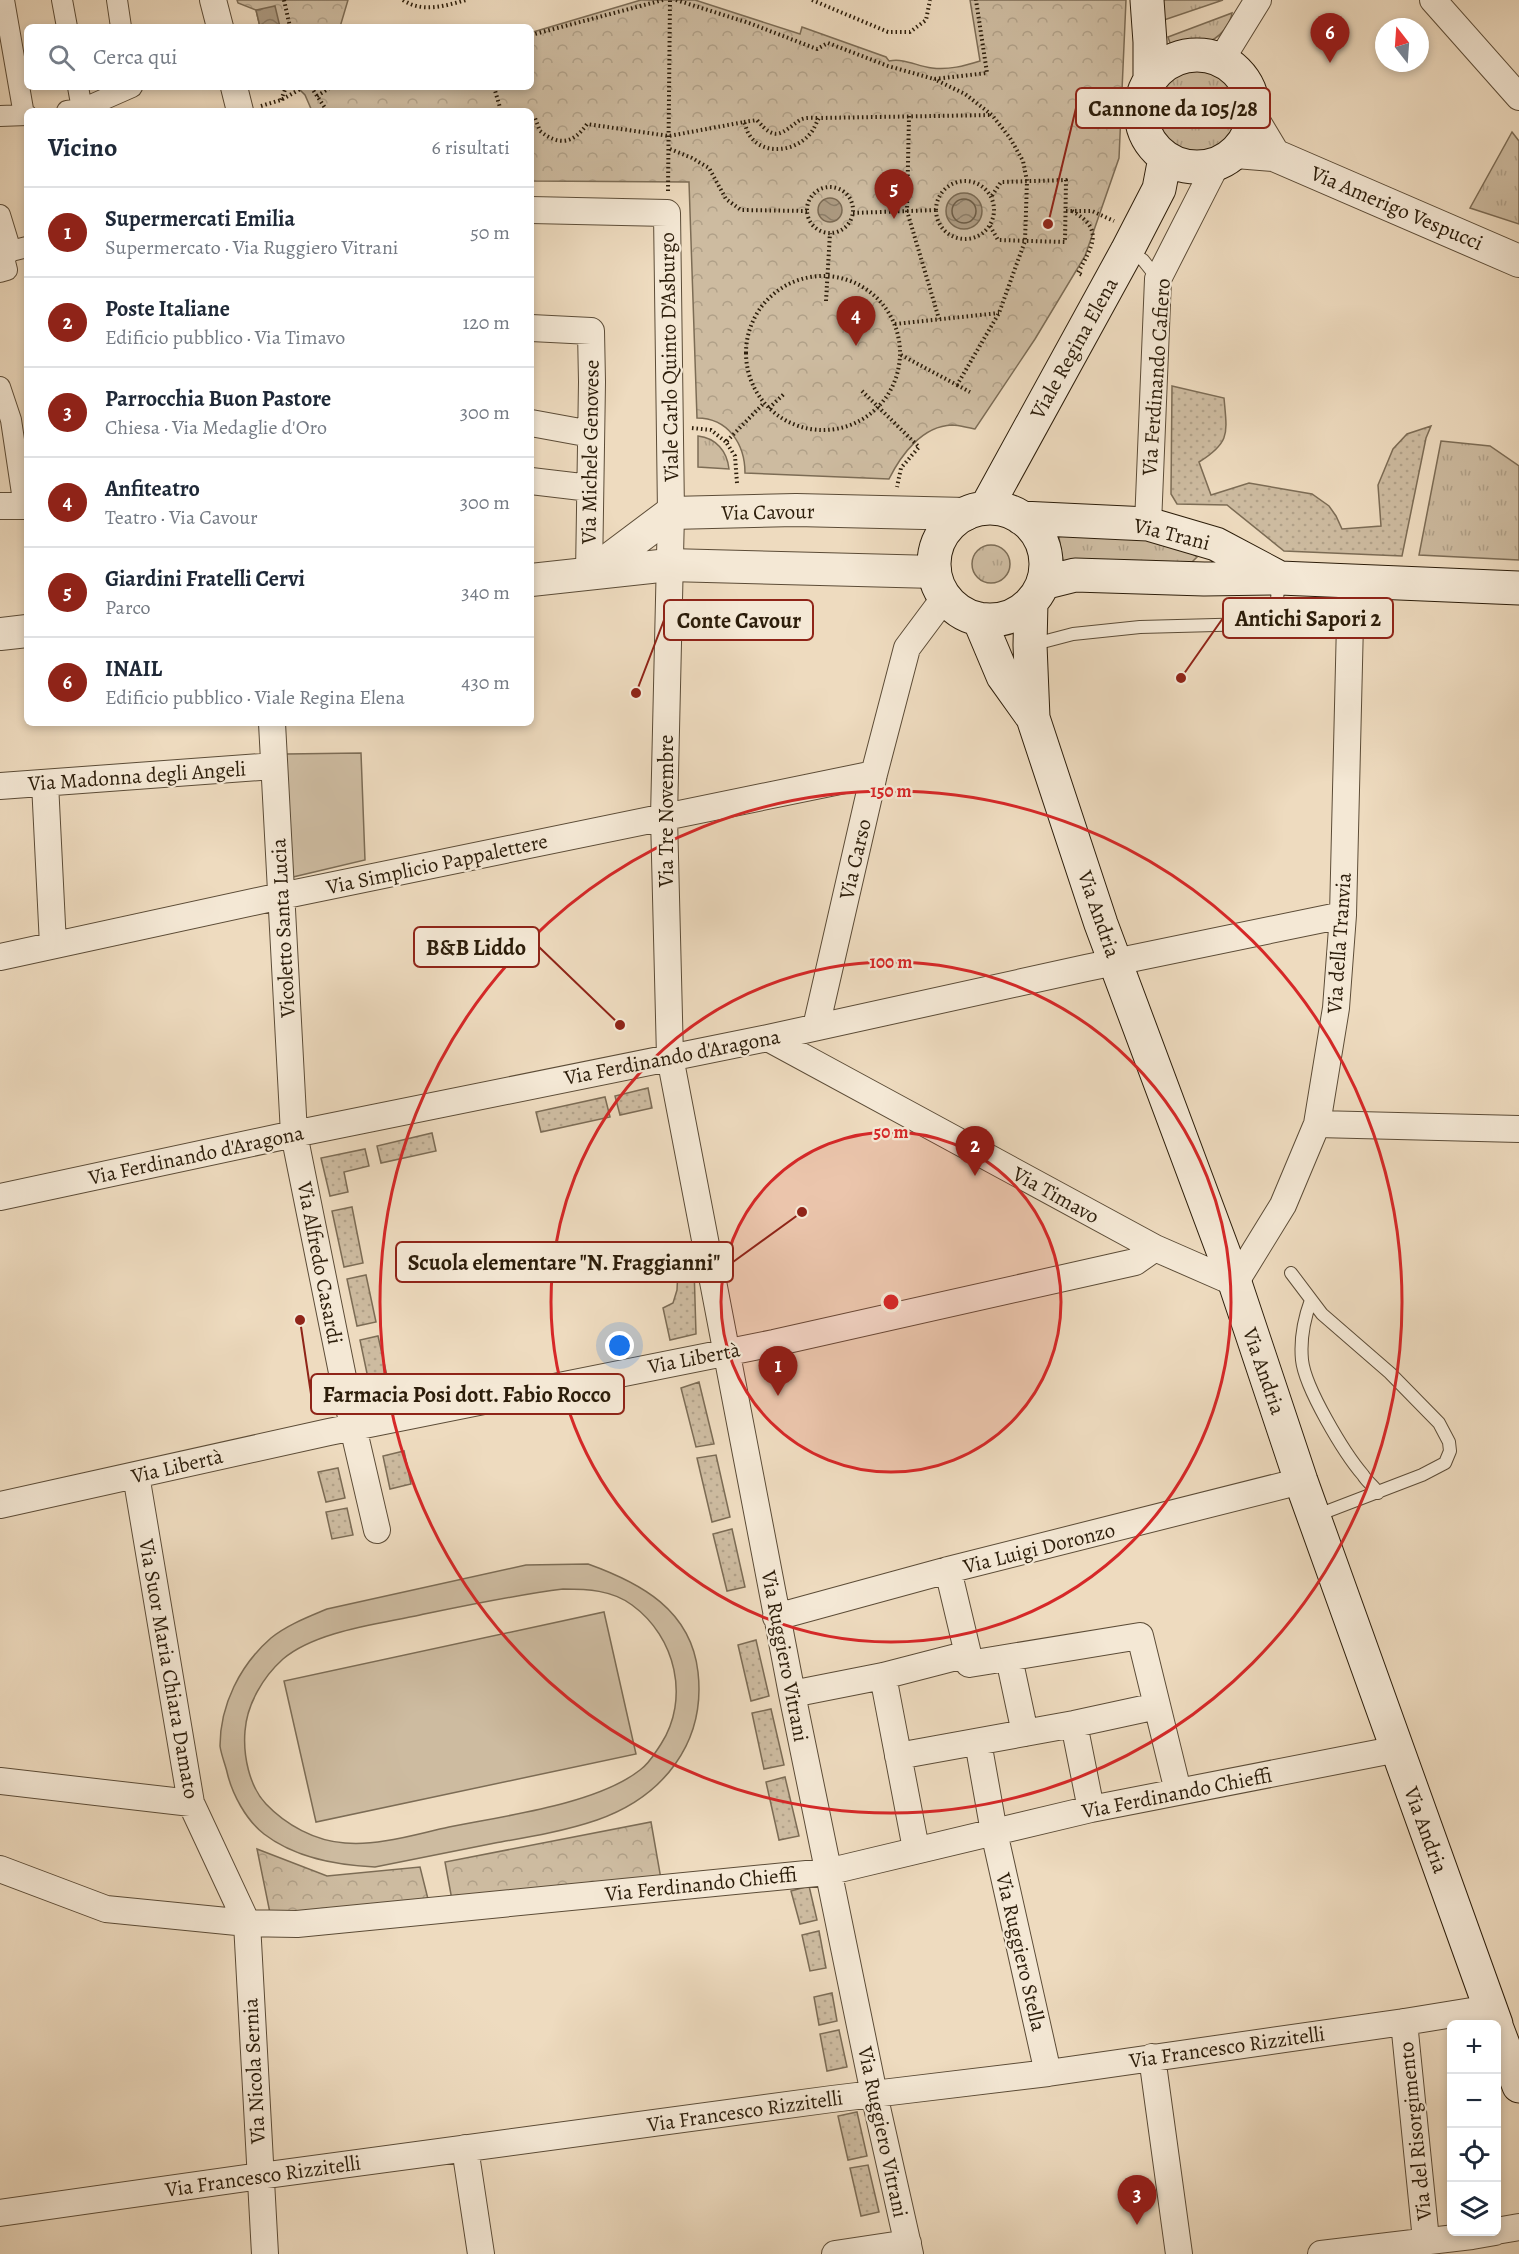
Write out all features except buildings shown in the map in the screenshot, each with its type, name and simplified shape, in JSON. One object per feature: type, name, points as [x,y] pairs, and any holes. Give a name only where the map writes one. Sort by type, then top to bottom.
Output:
[{"type":"main road","points":[[1147,0],[1155,62],[1141,99],[1141,122],[1149,142],[1191,167],[1247,138],[1253,120],[1253,102],[1247,85],[1236,70],[1208,55],[1193,55],[1155,62]]},
{"type":"main road","name":"Viale Regina Elena","points":[[976,511],[1127,251],[1191,167]]},
{"type":"main road","points":[[1000,510],[1021,518],[1031,526],[1044,547],[1046,572],[1037,592],[1020,611],[1007,617],[993,620],[966,615],[954,607],[940,584],[935,557],[939,543],[946,531],[976,511],[1000,510]]},
{"type":"main road","name":"Via Trani","points":[[1021,518],[1148,524],[1216,544],[1280,578]]},
{"type":"main road","name":"Via Trani","points":[[1037,592],[1075,575],[1204,579],[1280,578],[1519,588]]},
{"type":"main road","name":"Via Andria","points":[[1037,592],[1030,645],[1033,718],[1116,962],[1235,1283],[1301,1481],[1494,2020]]},
{"type":"main road","name":"Via Andria","points":[[980,619],[1003,676],[1033,718]]},
{"type":"main road","name":"Via Andria","points":[[1501,2038],[1519,2086]]},
{"type":"street","points":[[4,0],[24,110]]},
{"type":"street","points":[[62,0],[66,24]]},
{"type":"street","points":[[117,0],[121,24]]},
{"type":"street","points":[[213,0],[219,24]]},
{"type":"street","points":[[1221,60],[1258,0]]},
{"type":"street","points":[[1433,0],[1519,97]]},
{"type":"street","points":[[75,108],[78,90]]},
{"type":"street","points":[[80,108],[124,90]]},
{"type":"street","points":[[236,90],[248,108]]},
{"type":"street","points":[[0,116],[24,115]]},
{"type":"street","points":[[1253,120],[1274,155]]},
{"type":"street","name":"Via Amerigo Vespucci","points":[[1191,167],[1274,155],[1519,261]]},
{"type":"street","name":"Via Ferdinando Cafiero","points":[[1148,524],[1158,279],[1191,167]]},
{"type":"street","name":"Viale Carlo Quinto D'Asburgo","points":[[534,210],[667,213],[671,513],[669,565]]},
{"type":"street","points":[[0,215],[22,252],[4,258],[7,270],[0,272]]},
{"type":"street","name":"Via Michele Genovese","points":[[534,328],[591,331],[589,574]]},
{"type":"street","points":[[0,387],[11,420],[17,506]]},
{"type":"street","points":[[534,424],[591,434]]},
{"type":"street","points":[[534,481],[590,488]]},
{"type":"street","name":"Via Cavour","points":[[671,513],[796,510],[976,511]]},
{"type":"street","points":[[589,574],[671,513]]},
{"type":"street","points":[[534,580],[669,565],[940,584]]},
{"type":"street","name":"Via Tre Novembre","points":[[669,565],[664,817],[670,1057]]},
{"type":"street","name":"Via della Tranvia","points":[[1235,1283],[1283,1205],[1317,1124],[1336,1008],[1343,915],[1351,581]]},
{"type":"street","name":"Via Carso","points":[[816,1027],[874,774],[907,648],[940,584]]},
{"type":"street","points":[[0,634],[24,631]]},
{"type":"street","name":"Vicoletto Santa Lucia","points":[[272,726],[294,1134]]},
{"type":"street","name":"Via Madonna degli Angeli","points":[[0,786],[274,766]]},
{"type":"street","name":"Via Simplicio Pappalettere","points":[[0,957],[281,896],[874,774]]},
{"type":"street","points":[[45,783],[53,945]]},
{"type":"street","name":"Via Ferdinando d'Aragona","points":[[0,1197],[294,1134],[768,1038],[1343,915]]},
{"type":"street","name":"Via Timavo","points":[[768,1038],[1155,1248]]},
{"type":"street","name":"Via Ruggiero Vitrani","points":[[670,1057],[776,1617],[827,1872],[909,2249]]},
{"type":"street","points":[[1317,1124],[1519,1129]]},
{"type":"street","name":"Via Alfredo Casardi","points":[[294,1134],[353,1427]]},
{"type":"street","points":[[1155,1248],[1235,1283]]},
{"type":"street","name":"Via Libertà","points":[[0,1505],[353,1427],[726,1352],[1135,1262],[1155,1248]]},
{"type":"street","points":[[353,1427],[377,1530]]},
{"type":"street","name":"Via Suor Maria Chiara Damato","points":[[136,1475],[191,1803],[247,1923]]},
{"type":"street","name":"Via Luigi Doronzo","points":[[776,1617],[948,1570],[1301,1481]]},
{"type":"street","points":[[948,1570],[969,1665],[1140,1636],[1178,1791]]},
{"type":"street","points":[[792,1694],[883,1676],[968,1654]]},
{"type":"street","points":[[1009,1658],[1025,1733]]},
{"type":"street","points":[[883,1676],[916,1849]]},
{"type":"street","points":[[898,1756],[1074,1724],[1157,1706]]},
{"type":"street","points":[[1074,1724],[1091,1809]]},
{"type":"street","name":"Via Ruggiero Stella","points":[[978,1742],[994,1832],[1048,2073]]},
{"type":"street","name":"Via Ferdinando Chieffi","points":[[0,1869],[106,1909],[247,1923],[297,1924],[827,1872],[1091,1809],[1398,1749]]},
{"type":"street","points":[[0,1781],[191,1803]]},
{"type":"street","name":"Via Nicola Sernia","points":[[247,1923],[265,2254]]},
{"type":"street","name":"Via Francesco Rizzitelli","points":[[0,2213],[465,2148],[1048,2073],[1404,2022],[1447,2021]]},
{"type":"street","name":"Via del Risorgimento","points":[[1404,2022],[1426,2241]]},
{"type":"street","points":[[1152,2057],[1179,2254]]},
{"type":"street","points":[[465,2148],[481,2254]]},
{"type":"street","points":[[1322,2254],[1426,2241],[1485,2238],[1519,2227]]},
{"type":"street","points":[[835,2254],[909,2249]]},
{"type":"lane","points":[[1127,251],[1143,260],[1158,279]]},
{"type":"lane","points":[[1030,645],[1073,634],[1140,627],[1253,624],[1276,608],[1280,578]]},
{"type":"lane","points":[[1291,1273],[1322,1314],[1390,1373],[1439,1423],[1449,1442],[1450,1451],[1445,1463],[1422,1475],[1314,1516]]},
{"type":"lane","points":[[1311,1300],[1303,1322],[1302,1361],[1312,1390],[1347,1453],[1378,1493]]},
{"type":"path","points":[[284,0],[289,24]]},
{"type":"path","points":[[403,0],[413,7],[440,7],[466,0]]},
{"type":"path","points":[[534,34],[663,0]]},
{"type":"path","points":[[669,181],[670,0]]},
{"type":"path","points":[[676,0],[749,23],[817,49],[828,43],[888,66],[934,79],[965,94],[992,115],[1010,138],[1023,161],[1027,181],[1025,241],[999,313],[957,385]]},
{"type":"path","points":[[812,0],[888,32],[910,32],[926,20],[930,0]]},
{"type":"path","points":[[934,79],[987,73],[977,2]]},
{"type":"path","points":[[280,100],[285,90]]},
{"type":"path","points":[[252,108],[280,100],[298,90]]},
{"type":"path","points":[[314,90],[325,108]]},
{"type":"path","points":[[317,96],[326,90]]},
{"type":"path","points":[[495,90],[500,108]]},
{"type":"path","points":[[534,118],[540,131],[556,141],[568,141],[580,134],[587,124],[669,136],[757,120],[766,130],[774,133],[785,132],[802,118],[992,115]]},
{"type":"path","points":[[909,116],[907,211],[939,319]]},
{"type":"path","points":[[744,122],[751,138],[765,147],[778,150],[796,147],[810,134],[819,118]]},
{"type":"path","points":[[670,148],[709,168],[726,199],[741,210],[808,211]]},
{"type":"path","points":[[990,226],[998,240],[1065,242],[1066,180],[1001,182],[991,197]]},
{"type":"path","points":[[969,181],[986,189],[994,207],[994,217],[990,226],[983,233],[965,240],[955,238],[940,226],[936,210],[938,198],[943,191],[959,182],[969,181]]},
{"type":"path","points":[[824,188],[832,188],[845,193],[853,206],[851,220],[842,229],[830,233],[823,232],[812,224],[808,211],[812,197],[824,188]]},
{"type":"path","points":[[853,213],[936,210]]},
{"type":"path","points":[[1066,211],[1092,211],[1114,221]]},
{"type":"path","points":[[1072,211],[1084,218],[1094,234],[1094,242],[1078,273],[1085,277]]},
{"type":"path","points":[[826,301],[830,233]]},
{"type":"path","points":[[828,275],[847,279],[865,287],[880,300],[895,324],[899,335],[901,355],[892,388],[868,416],[851,425],[833,430],[814,430],[795,425],[778,416],[764,404],[753,387],[747,368],[745,348],[758,310],[772,295],[788,283],[807,277],[828,275]]},
{"type":"path","points":[[895,324],[999,313]]},
{"type":"path","points":[[901,355],[970,392]]},
{"type":"path","points":[[862,391],[919,447],[901,468],[896,490]]},
{"type":"path","points":[[769,408],[785,393]]},
{"type":"path","points":[[726,442],[764,404]]},
{"type":"path","points":[[698,428],[711,430],[726,442],[735,456],[737,483]]},
{"type":"green space","points":[[237,0],[348,0],[341,24],[259,24],[256,10],[238,3]]},
{"type":"green space","points":[[641,0],[695,0],[800,34],[802,27],[886,57],[889,61],[938,68],[956,67],[980,61],[970,0],[1126,0],[1119,158],[1085,256],[1035,339],[975,429],[952,425],[931,430],[906,452],[889,479],[745,473],[742,452],[733,435],[718,423],[697,418],[689,182],[534,181],[534,108],[311,108],[300,90],[534,90],[534,32]]},
{"type":"green space","points":[[1161,0],[1223,0],[1164,20]]},
{"type":"green space","points":[[1232,13],[1224,30],[1213,40],[1186,46],[1171,46],[1168,37]]},
{"type":"green space","points":[[1197,70],[1213,73],[1226,82],[1235,95],[1238,111],[1235,127],[1226,140],[1213,149],[1197,152],[1181,149],[1168,140],[1159,127],[1156,111],[1159,95],[1168,82],[1181,73]]},
{"type":"green space","points":[[1512,132],[1519,141],[1519,224],[1470,208]]},
{"type":"green space","points":[[1172,386],[1224,398],[1225,436],[1217,448],[1199,462],[1211,495],[1249,483],[1312,494],[1329,506],[1342,529],[1381,526],[1378,485],[1393,449],[1407,434],[1431,426],[1426,438],[1402,556],[1284,551],[1227,505],[1177,504],[1171,494]]},
{"type":"green space","points":[[698,436],[710,439],[720,446],[729,469],[698,467]]},
{"type":"green space","points":[[1441,441],[1490,446],[1519,466],[1519,560],[1419,555]]},
{"type":"green space","points":[[1058,532],[1149,538],[1167,542],[1197,557],[1192,562],[1063,561]]},
{"type":"green space","points":[[991,545],[1005,550],[1010,564],[1005,578],[991,583],[977,578],[972,564],[977,550]]},
{"type":"green space","points":[[361,753],[365,860],[293,877],[286,754]]},
{"type":"green space","points":[[648,1088],[652,1108],[620,1115],[615,1096]]},
{"type":"green space","points":[[605,1097],[610,1117],[541,1132],[536,1112]]},
{"type":"green space","points":[[432,1133],[436,1151],[381,1163],[377,1146]]},
{"type":"green space","points":[[365,1149],[369,1166],[344,1172],[348,1192],[330,1196],[321,1158]]},
{"type":"green space","points":[[352,1207],[363,1263],[344,1267],[332,1211]]},
{"type":"green space","points":[[694,1267],[696,1334],[670,1340],[663,1308],[673,1303],[677,1290],[678,1270]]},
{"type":"green space","points":[[366,1275],[376,1322],[357,1326],[347,1279]]},
{"type":"green space","points":[[378,1336],[392,1398],[373,1402],[360,1340]]},
{"type":"green space","points":[[699,1382],[714,1444],[696,1447],[681,1388]]},
{"type":"green space","points":[[404,1451],[411,1484],[390,1489],[383,1456]]},
{"type":"green space","points":[[716,1455],[730,1517],[712,1522],[697,1458]]},
{"type":"green space","points":[[338,1468],[345,1498],[326,1502],[318,1472]]},
{"type":"green space","points":[[347,1508],[353,1535],[332,1539],[326,1512]]},
{"type":"green space","points":[[732,1529],[745,1587],[727,1591],[713,1534]]},
{"type":"green space","points":[[588,1564],[627,1580],[660,1602],[685,1632],[693,1650],[698,1672],[699,1698],[695,1722],[687,1744],[675,1764],[660,1782],[621,1810],[585,1824],[375,1867],[316,1859],[289,1849],[257,1828],[236,1798],[229,1780],[220,1746],[221,1731],[228,1701],[241,1673],[271,1638],[284,1629],[327,1609],[526,1565]],"holes":[[[563,1589],[599,1591],[624,1600],[647,1618],[668,1651],[674,1670],[675,1708],[670,1726],[661,1744],[649,1762],[640,1770],[622,1782],[575,1800],[371,1843],[334,1842],[302,1831],[274,1812],[260,1797],[251,1779],[246,1760],[246,1721],[257,1692],[269,1674],[283,1659],[297,1649],[330,1635],[367,1625],[509,1597]]]},
{"type":"green space","points":[[604,1612],[636,1754],[316,1822],[284,1681]]},
{"type":"green space","points":[[756,1640],[769,1696],[751,1701],[738,1645]]},
{"type":"green space","points":[[771,1709],[784,1765],[764,1769],[752,1713]]},
{"type":"green space","points":[[785,1777],[799,1836],[779,1840],[766,1782]]},
{"type":"green space","points":[[651,1822],[661,1879],[452,1900],[445,1862]]},
{"type":"green space","points":[[257,1849],[327,1876],[420,1867],[431,1911],[271,1918]]},
{"type":"green space","points":[[809,1886],[817,1920],[800,1924],[791,1891]]},
{"type":"green space","points":[[819,1931],[826,1968],[810,1971],[802,1935]]},
{"type":"green space","points":[[832,1993],[837,2021],[819,2025],[814,1997]]},
{"type":"green space","points":[[839,2030],[847,2067],[827,2071],[820,2034]]},
{"type":"green space","points":[[857,2112],[867,2156],[848,2160],[838,2116]]},
{"type":"green space","points":[[868,2165],[879,2212],[861,2216],[850,2168]]},
{"type":"water","points":[[275,6],[279,24],[259,24],[256,10]]},
{"type":"water","points":[[964,193],[977,198],[982,211],[977,224],[964,229],[951,224],[946,211],[951,198]]},
{"type":"water","points":[[825,198],[835,198],[842,205],[842,215],[835,222],[825,222],[818,215],[818,205]]},
{"type":"place","name":"INAIL","points":[[1330,63]]},
{"type":"place","name":"Giardini Fratelli Cervi","points":[[894,219]]},
{"type":"place","name":"Cannone da 105/28","points":[[1048,224]]},
{"type":"place","name":"Anfiteatro","points":[[856,346]]},
{"type":"place","name":"Antichi Sapori 2","points":[[1181,678]]},
{"type":"place","name":"Conte Cavour","points":[[636,693]]},
{"type":"place","name":"B&B Liddo","points":[[620,1025]]},
{"type":"place","name":"Poste Italiane","points":[[975,1176]]},
{"type":"place","name":"Scuola elementare \"N. Fraggianni\"","points":[[802,1212]]},
{"type":"place","name":"Farmacia Posi dott. Fabio Rocco","points":[[300,1320]]},
{"type":"place","name":"Supermercati Emilia","points":[[778,1396]]},
{"type":"place","name":"Parrocchia Buon Pastore","points":[[1137,2225]]}]
